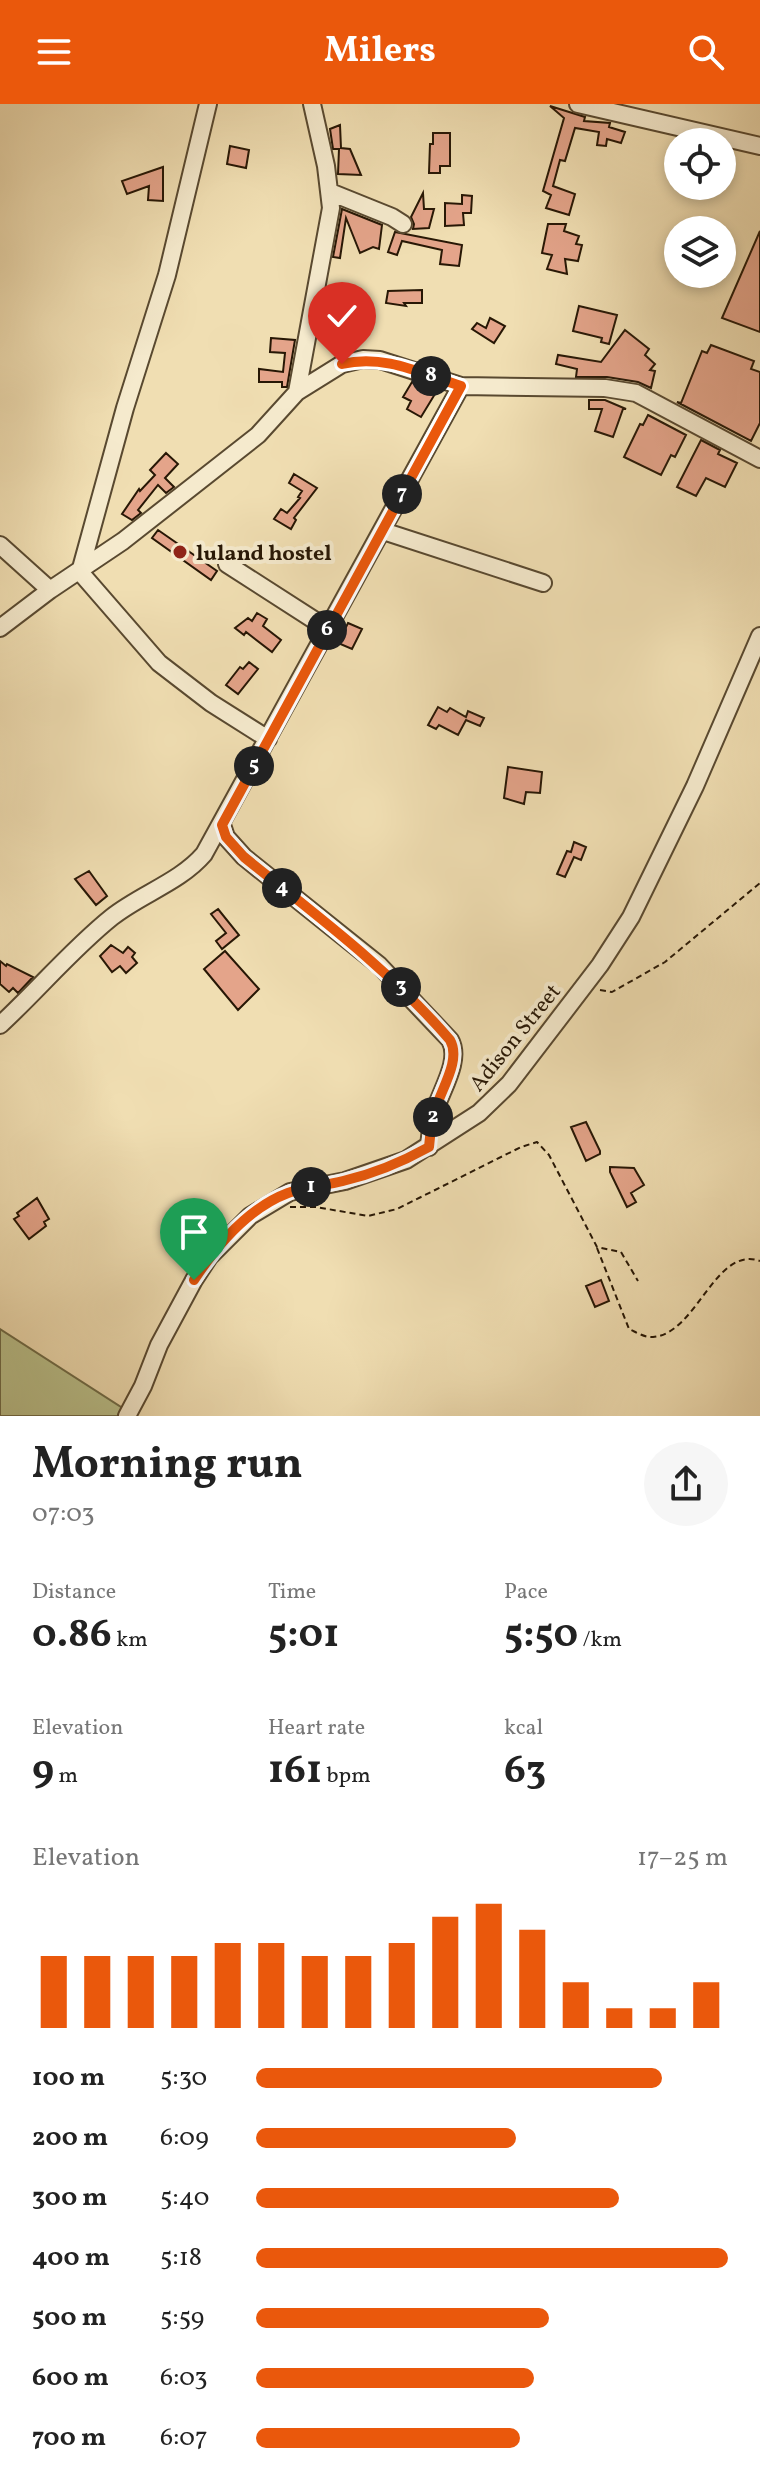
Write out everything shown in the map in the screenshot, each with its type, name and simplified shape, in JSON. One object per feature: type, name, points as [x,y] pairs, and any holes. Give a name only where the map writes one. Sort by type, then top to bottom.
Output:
[{"type":"street","points":[[80,572],[125,408],[167,275],[208,104]]},
{"type":"street","points":[[297,392],[331,208],[312,104]]},
{"type":"street","points":[[578,104],[631,111],[760,146]]},
{"type":"street","points":[[330,192],[403,224]]},
{"type":"street","points":[[0,628],[50,590],[80,572],[258,435],[297,392],[342,364],[363,359],[380,360],[461,386],[547,385],[621,389],[647,398],[660,408],[760,459]]},
{"type":"street","points":[[0,1025],[101,926],[198,862],[222,825],[461,386]]},
{"type":"street","points":[[383,531],[543,583]]},
{"type":"street","points":[[0,545],[50,590]]},
{"type":"street","points":[[227,564],[328,629]]},
{"type":"street","points":[[80,572],[159,663],[211,703],[268,739]]},
{"type":"street","name":"Adison Street","points":[[127,1416],[140,1393],[159,1345],[194,1280],[209,1257],[240,1225],[263,1206],[290,1192],[357,1177],[406,1160],[479,1113],[497,1097],[582,988],[631,917],[695,786],[760,636]]},
{"type":"street","points":[[222,825],[226,837],[244,857],[379,965],[450,1040],[454,1048],[453,1063],[433,1115],[429,1147]]},
{"type":"path","points":[[582,988],[612,992],[665,962],[760,883]]},
{"type":"path","points":[[287,1207],[316,1207],[368,1216],[397,1209],[537,1142],[549,1155],[597,1247],[629,1329],[650,1338],[673,1332],[721,1274],[737,1260],[752,1258],[760,1261]]},
{"type":"path","points":[[597,1247],[621,1252],[638,1281]]},
{"type":"green space","points":[[0,1329],[135,1416],[0,1416]]},
{"type":"building","points":[[550,106],[585,117],[584,121],[610,123],[609,127],[625,132],[621,143],[607,139],[606,146],[597,145],[599,132],[575,128],[565,161],[560,160],[553,186],[575,194],[569,215],[546,208],[551,195],[543,191],[564,118]]},
{"type":"building","points":[[340,125],[341,148],[350,149],[361,175],[338,174],[339,149],[333,149],[330,129]]},
{"type":"building","points":[[433,133],[450,133],[450,166],[440,166],[440,173],[429,173]]},
{"type":"building","points":[[230,146],[249,150],[246,168],[227,164]]},
{"type":"building","points":[[163,167],[163,201],[148,200],[149,186],[127,194],[122,181]]},
{"type":"building","points":[[423,193],[424,209],[434,209],[429,228],[413,229],[411,217]]},
{"type":"building","points":[[462,195],[472,196],[471,213],[463,213],[464,225],[445,226],[445,203],[462,204]]},
{"type":"building","points":[[342,209],[382,225],[379,249],[373,247],[360,253],[346,218],[340,258],[333,257]]},
{"type":"building","points":[[548,224],[566,224],[564,231],[579,236],[576,244],[582,245],[578,261],[565,259],[567,274],[547,269],[552,255],[542,253]]},
{"type":"building","points":[[760,231],[760,332],[722,318]]},
{"type":"building","points":[[395,232],[462,245],[459,266],[440,264],[442,250],[402,241],[397,255],[388,252]]},
{"type":"building","points":[[327,289],[334,290],[331,304],[339,308],[335,315],[339,317],[334,325],[322,317]]},
{"type":"building","points":[[422,290],[422,303],[404,303],[406,306],[386,303],[388,291]]},
{"type":"building","points":[[579,306],[617,315],[609,344],[601,342],[602,338],[573,331]]},
{"type":"building","points":[[490,318],[505,326],[494,343],[472,329],[477,323],[486,328]]},
{"type":"building","points":[[625,330],[649,349],[645,355],[655,364],[650,370],[655,371],[651,388],[638,382],[607,377],[576,377],[577,369],[556,364],[558,355],[601,362]]},
{"type":"building","points":[[271,338],[295,340],[287,387],[282,387],[282,382],[259,382],[259,369],[283,372],[285,353],[270,352]]},
{"type":"building","points":[[711,345],[754,361],[751,369],[760,372],[760,423],[751,441],[677,402],[681,403],[702,351],[707,353]]},
{"type":"building","points":[[412,382],[435,394],[421,417],[407,409],[411,401],[403,397]]},
{"type":"building","points":[[589,400],[605,400],[626,409],[623,409],[613,437],[595,431],[602,409],[589,409]]},
{"type":"building","points":[[648,415],[686,435],[661,475],[624,457],[640,424],[643,425]]},
{"type":"building","points":[[701,440],[720,450],[718,454],[737,463],[725,487],[706,478],[696,496],[677,487]]},
{"type":"building","points":[[166,453],[178,464],[165,478],[174,487],[166,493],[158,485],[138,510],[141,513],[132,520],[122,514],[139,489],[155,475],[150,470]]},
{"type":"building","points":[[294,474],[317,488],[294,518],[296,520],[291,529],[274,519],[281,509],[287,513],[300,498],[302,491],[289,483]]},
{"type":"building","points":[[158,530],[217,571],[211,580],[152,538]]},
{"type":"building","points":[[257,613],[267,619],[263,626],[281,640],[272,652],[246,632],[244,635],[235,628],[248,618],[252,621]]},
{"type":"building","points":[[348,623],[362,629],[352,649],[338,643]]},
{"type":"building","points":[[249,662],[258,669],[238,694],[226,685],[240,667],[243,669]]},
{"type":"building","points":[[438,707],[447,712],[450,708],[466,717],[468,711],[484,718],[480,726],[466,720],[458,735],[439,725],[436,729],[428,725]]},
{"type":"building","points":[[508,767],[542,772],[540,793],[526,792],[524,804],[504,798]]},
{"type":"building","points":[[574,842],[586,847],[581,860],[574,857],[565,877],[557,874],[567,851],[571,852]]},
{"type":"building","points":[[89,871],[107,896],[96,905],[75,879]]},
{"type":"building","points":[[218,909],[239,935],[222,949],[216,941],[226,933],[211,914]]},
{"type":"building","points":[[111,945],[123,953],[128,947],[135,953],[132,957],[137,963],[126,973],[120,966],[112,972],[100,956]]},
{"type":"building","points":[[225,951],[259,989],[238,1010],[204,969]]},
{"type":"building","points":[[0,961],[33,977],[18,993],[13,988],[9,992],[0,984]]},
{"type":"building","points":[[586,1122],[600,1154],[586,1161],[571,1127]]},
{"type":"building","points":[[610,1167],[634,1168],[644,1185],[631,1193],[636,1202],[627,1207]]},
{"type":"building","points":[[37,1198],[49,1219],[44,1222],[46,1226],[29,1239],[14,1219],[19,1216],[17,1213]]},
{"type":"building","points":[[601,1280],[609,1301],[595,1307],[586,1286]]},
{"type":"place","name":"luland hostel","points":[[180,552]]},
{"type":"route","points":[[194,1280],[230,1234],[277,1197],[345,1181],[406,1160],[429,1147],[433,1115],[453,1063],[454,1048],[450,1040],[408,994],[379,965],[244,857],[226,837],[222,825],[461,386],[380,360],[363,359],[342,364]]}]
